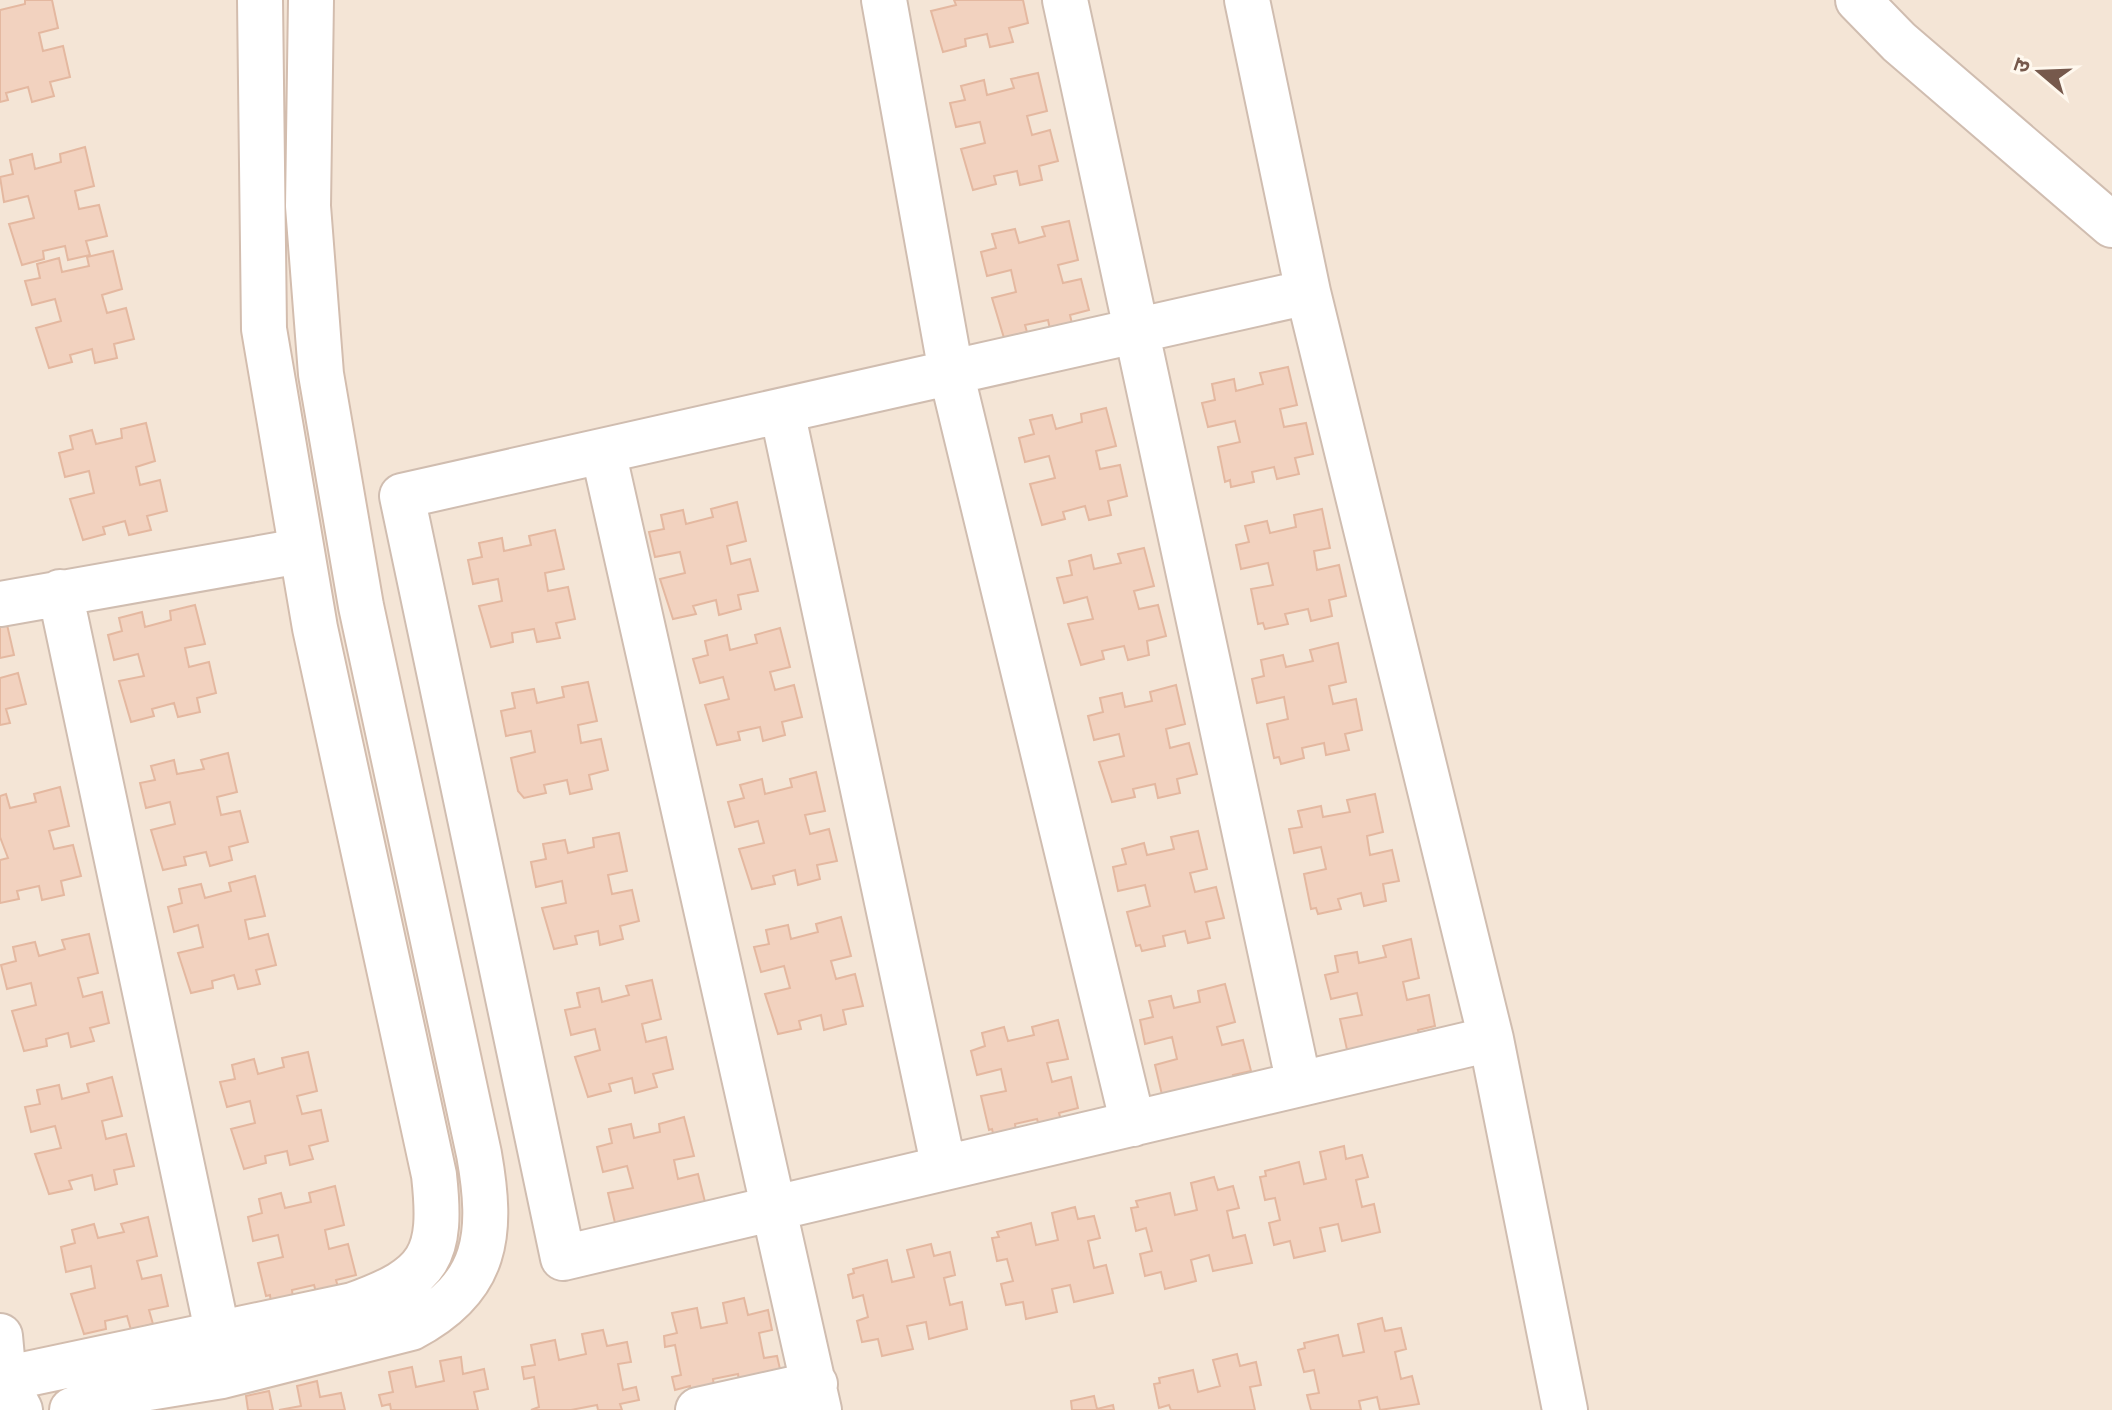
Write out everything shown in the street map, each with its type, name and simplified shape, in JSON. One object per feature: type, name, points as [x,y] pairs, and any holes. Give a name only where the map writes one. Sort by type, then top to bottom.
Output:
[{"type":"street","points":[[0,1336],[8,1393],[218,1335],[379,1296],[405,1283],[423,1266],[436,1242],[438,1212],[434,1175],[300,551],[264,329],[260,0]]},
{"type":"street","points":[[72,1410],[112,1394],[222,1376],[411,1328],[433,1316],[452,1300],[469,1281],[482,1255],[486,1195],[479,1154],[361,606],[321,374],[313,301],[306,117],[311,0]]},
{"type":"street","points":[[884,0],[951,372],[1133,1124]]},
{"type":"street","points":[[1065,0],[1299,1084]]},
{"type":"street","points":[[1247,0],[1308,292],[1491,1039],[1558,1408]]},
{"type":"street","points":[[1858,0],[1899,42],[2112,225]]},
{"type":"street","points":[[344,508],[1308,292]]},
{"type":"street","points":[[782,411],[944,1168]]},
{"type":"street","points":[[603,451],[817,1397],[698,1410]]},
{"type":"street","points":[[402,496],[563,1258],[1491,1039]]},
{"type":"street","points":[[0,604],[300,551]]},
{"type":"street","points":[[60,592],[218,1335]]},
{"type":"shaded area","points":[[0,0],[2112,0],[2112,1410],[0,1410]]},
{"type":"building","points":[[25,0],[52,0],[58,28],[39,33],[43,51],[63,46],[70,77],[50,82],[54,96],[32,102],[28,87],[6,93],[8,100],[0,102],[0,10],[25,4]]},
{"type":"building","points":[[954,0],[1023,0],[1028,23],[1009,28],[1013,42],[990,47],[987,34],[965,39],[966,46],[943,52],[931,11],[956,5]]},
{"type":"building","points":[[1038,73],[1047,111],[1027,116],[1032,135],[1050,130],[1058,161],[1039,166],[1042,180],[1020,185],[1017,171],[994,176],[996,184],[973,190],[961,149],[985,143],[980,122],[956,127],[950,103],[965,100],[961,86],[984,80],[987,95],[1014,88],[1011,79]]},
{"type":"building","points":[[85,147],[94,186],[75,191],[79,209],[99,205],[107,236],[86,241],[90,255],[68,260],[65,246],[43,251],[44,259],[22,265],[9,224],[34,218],[28,196],[4,202],[0,177],[13,174],[10,160],[32,154],[35,169],[61,162],[60,154]]},
{"type":"building","points":[[1069,221],[1078,260],[1058,265],[1063,283],[1081,279],[1089,310],[1070,315],[1073,328],[1051,334],[1048,320],[1025,325],[1027,332],[1004,338],[992,298],[1016,292],[1011,270],[987,276],[981,252],[996,248],[992,234],[1015,229],[1019,243],[1045,236],[1042,227]]},
{"type":"building","points":[[113,251],[122,289],[102,295],[107,313],[126,308],[134,339],[114,344],[117,358],[95,363],[92,349],[70,355],[72,362],[49,368],[36,328],[61,321],[55,299],[32,305],[25,281],[40,278],[37,264],[59,258],[62,272],[89,266],[87,257]]},
{"type":"building","points":[[1288,367],[1297,405],[1280,409],[1284,427],[1306,423],[1313,454],[1295,458],[1299,474],[1277,479],[1274,467],[1252,472],[1254,482],[1231,487],[1230,480],[1225,482],[1218,447],[1240,442],[1235,421],[1208,427],[1202,403],[1215,400],[1212,384],[1234,379],[1236,391],[1263,384],[1260,373]]},
{"type":"building","points":[[1106,408],[1116,446],[1096,451],[1100,469],[1120,465],[1127,496],[1108,501],[1111,515],[1089,520],[1085,506],[1063,512],[1065,519],[1042,525],[1030,484],[1055,478],[1049,456],[1025,462],[1019,438],[1034,434],[1030,420],[1052,415],[1056,429],[1082,422],[1081,414]]},
{"type":"building","points":[[146,423],[155,461],[136,467],[140,485],[160,480],[167,511],[147,516],[151,530],[129,535],[125,521],[103,527],[105,534],[83,540],[70,499],[94,493],[89,471],[65,477],[59,453],[73,449],[70,436],[92,430],[96,444],[122,438],[121,429]]},
{"type":"building","points":[[737,502],[746,541],[727,546],[731,564],[750,559],[758,591],[738,595],[741,609],[719,615],[716,600],[693,606],[696,614],[673,619],[660,579],[685,573],[680,552],[655,557],[649,532],[664,529],[661,515],[683,510],[686,524],[713,517],[711,509]]},
{"type":"building","points":[[1322,509],[1330,548],[1314,551],[1317,570],[1339,565],[1346,596],[1329,600],[1332,616],[1311,621],[1308,609],[1285,614],[1288,624],[1265,629],[1263,623],[1258,624],[1251,589],[1273,585],[1268,563],[1241,569],[1236,545],[1249,542],[1245,526],[1267,521],[1270,533],[1296,527],[1294,515]]},
{"type":"building","points":[[555,530],[564,569],[545,573],[548,591],[568,587],[575,619],[556,623],[560,638],[537,642],[534,629],[512,633],[513,642],[491,647],[479,606],[502,601],[498,579],[473,584],[468,560],[482,557],[479,543],[502,538],[504,551],[531,545],[529,536]]},
{"type":"building","points":[[1144,548],[1154,586],[1134,591],[1139,609],[1158,605],[1166,636],[1147,641],[1149,655],[1128,660],[1124,646],[1102,651],[1104,659],[1081,665],[1068,624],[1093,619],[1087,597],[1064,603],[1057,578],[1072,575],[1069,561],[1091,555],[1094,569],[1121,563],[1118,554]]},
{"type":"building","points":[[195,605],[205,644],[185,648],[189,667],[209,662],[216,693],[197,698],[200,712],[178,717],[174,703],[152,709],[154,716],[131,722],[119,681],[144,676],[138,654],[114,660],[108,635],[122,631],[119,618],[142,612],[145,627],[171,620],[170,611]]},
{"type":"building","points":[[5,616],[14,655],[0,658],[0,617]]},
{"type":"building","points":[[780,628],[790,667],[770,672],[775,690],[794,685],[802,717],[782,722],[785,735],[763,741],[760,727],[738,732],[740,740],[717,745],[705,705],[729,699],[723,677],[700,683],[693,659],[708,655],[705,641],[727,635],[730,650],[757,643],[755,635]]},
{"type":"building","points":[[1338,643],[1346,682],[1329,686],[1333,704],[1356,699],[1362,730],[1345,734],[1349,750],[1326,755],[1324,743],[1302,748],[1304,758],[1281,764],[1279,757],[1274,758],[1267,724],[1288,719],[1284,697],[1257,703],[1252,679],[1264,676],[1261,660],[1283,655],[1286,667],[1313,661],[1310,650]]},
{"type":"building","points":[[18,673],[26,704],[6,709],[10,723],[0,725],[0,678]]},
{"type":"building","points":[[588,682],[597,721],[578,725],[581,743],[601,739],[608,770],[589,775],[592,789],[570,794],[567,780],[544,785],[546,793],[524,798],[518,791],[511,758],[535,752],[531,731],[506,736],[501,711],[515,708],[512,693],[534,689],[537,703],[564,697],[562,687]]},
{"type":"building","points":[[1176,685],[1185,724],[1166,729],[1170,748],[1189,743],[1197,774],[1177,779],[1180,793],[1158,798],[1155,784],[1133,789],[1135,797],[1112,802],[1099,762],[1124,756],[1119,734],[1094,740],[1088,716],[1103,712],[1100,698],[1122,693],[1125,707],[1152,701],[1150,692]]},
{"type":"building","points":[[228,753],[237,792],[217,797],[221,815],[240,811],[248,842],[229,847],[232,860],[210,866],[206,852],[184,857],[186,865],[163,870],[151,830],[175,824],[170,802],[146,808],[140,783],[155,780],[151,766],[174,760],[177,774],[204,769],[201,760]]},
{"type":"building","points":[[816,772],[825,811],[805,815],[810,834],[829,829],[837,861],[817,865],[820,879],[798,885],[795,870],[773,876],[775,884],[752,889],[739,849],[764,843],[758,821],[735,827],[728,802],[744,798],[740,785],[762,779],[765,794],[792,787],[790,779]]},
{"type":"building","points":[[60,787],[69,826],[49,831],[54,849],[73,845],[81,876],[61,881],[64,895],[42,900],[39,886],[17,891],[19,899],[0,903],[0,860],[8,858],[0,837],[0,796],[6,794],[10,808],[36,802],[34,794]]},
{"type":"building","points":[[1375,794],[1383,832],[1367,836],[1370,855],[1392,850],[1399,881],[1383,884],[1386,901],[1364,906],[1361,893],[1338,899],[1341,909],[1318,914],[1316,908],[1311,909],[1304,874],[1326,869],[1321,847],[1294,853],[1289,829],[1302,827],[1298,811],[1321,806],[1323,817],[1350,812],[1347,800]]},
{"type":"building","points":[[1198,831],[1207,869],[1190,873],[1195,892],[1216,887],[1224,918],[1206,922],[1210,938],[1188,943],[1185,931],[1163,936],[1165,946],[1142,951],[1140,945],[1136,946],[1127,912],[1150,906],[1145,885],[1118,891],[1113,867],[1126,864],[1122,849],[1144,843],[1147,855],[1174,849],[1171,837]]},
{"type":"building","points":[[619,833],[627,871],[608,875],[612,894],[632,890],[639,921],[620,926],[623,939],[600,945],[598,931],[575,936],[577,944],[554,949],[542,908],[566,903],[562,881],[536,887],[531,862],[546,859],[543,844],[565,840],[568,853],[594,847],[593,838]]},
{"type":"building","points":[[255,876],[265,916],[245,920],[249,939],[268,934],[276,965],[256,970],[260,984],[238,989],[234,975],[212,981],[213,988],[191,993],[178,953],[203,947],[198,925],[174,932],[168,907],[182,903],[179,889],[201,884],[205,898],[231,891],[229,883]]},
{"type":"building","points":[[841,917],[851,956],[831,961],[836,979],[855,974],[863,1006],[843,1010],[846,1024],[824,1030],[821,1015],[799,1021],[801,1029],[778,1034],[765,994],[790,988],[784,966],[761,972],[754,947],[769,944],[766,930],[788,925],[791,939],[818,932],[816,924]]},
{"type":"building","points":[[89,934],[98,973],[78,978],[83,997],[102,992],[109,1023],[90,1028],[94,1041],[71,1047],[68,1033],[46,1039],[47,1046],[24,1051],[12,1011],[36,1005],[31,983],[7,989],[1,965],[16,961],[13,947],[35,942],[39,956],[65,949],[62,940]]},
{"type":"building","points":[[1411,939],[1419,978],[1403,982],[1407,1000],[1429,995],[1435,1026],[1418,1030],[1422,1046],[1348,1054],[1340,1019],[1362,1015],[1357,993],[1331,999],[1325,975],[1338,972],[1335,956],[1357,952],[1359,963],[1386,957],[1383,946]]},
{"type":"building","points":[[652,980],[661,1019],[642,1024],[646,1042],[666,1037],[673,1069],[653,1074],[657,1087],[635,1093],[632,1078],[609,1084],[611,1091],[588,1097],[575,1057],[600,1050],[595,1029],[571,1035],[565,1010],[580,1007],[577,993],[599,988],[602,1002],[629,995],[626,986]]},
{"type":"building","points":[[1225,984],[1235,1022],[1217,1027],[1222,1045],[1243,1040],[1251,1071],[1233,1075],[1237,1091],[1163,1099],[1155,1065],[1177,1059],[1172,1037],[1145,1044],[1140,1020],[1153,1017],[1149,1001],[1171,996],[1174,1008],[1200,1002],[1198,991]]},
{"type":"building","points":[[1058,1020],[1068,1059],[1047,1063],[1052,1082],[1071,1077],[1078,1108],[1059,1113],[1063,1127],[1041,1133],[1037,1119],[1015,1124],[1016,1131],[994,1137],[992,1129],[989,1130],[981,1096],[1006,1091],[1001,1069],[977,1075],[971,1051],[985,1046],[982,1033],[1004,1027],[1008,1041],[1034,1035],[1032,1027]]},
{"type":"building","points":[[308,1052],[317,1091],[297,1096],[302,1114],[321,1110],[328,1141],[309,1146],[313,1159],[290,1165],[287,1151],[265,1156],[266,1163],[244,1169],[231,1129],[255,1123],[250,1101],[227,1107],[220,1082],[235,1079],[232,1065],[254,1059],[258,1074],[284,1067],[282,1058]]},
{"type":"building","points":[[112,1077],[122,1116],[102,1121],[106,1139],[126,1134],[134,1166],[114,1170],[117,1184],[95,1190],[92,1175],[69,1181],[72,1189],[49,1194],[35,1154],[61,1148],[55,1126],[31,1132],[25,1107],[40,1104],[37,1090],[59,1085],[62,1099],[89,1092],[87,1084]]},
{"type":"building","points":[[684,1117],[694,1156],[674,1160],[678,1179],[698,1174],[706,1206],[616,1227],[608,1193],[633,1188],[627,1166],[603,1172],[597,1147],[612,1143],[609,1129],[631,1124],[634,1138],[660,1132],[659,1124]]},
{"type":"building","points":[[1344,1146],[1346,1159],[1362,1155],[1368,1177],[1356,1180],[1362,1207],[1374,1204],[1380,1232],[1342,1241],[1338,1224],[1320,1228],[1325,1251],[1294,1258],[1290,1241],[1274,1245],[1269,1223],[1280,1220],[1275,1198],[1265,1200],[1260,1177],[1266,1176],[1265,1171],[1299,1162],[1304,1184],[1326,1179],[1320,1152]]},
{"type":"building","points":[[1214,1177],[1218,1190],[1233,1186],[1239,1208],[1227,1211],[1233,1238],[1245,1235],[1252,1263],[1213,1271],[1209,1255],[1191,1260],[1196,1281],[1165,1289],[1161,1272],[1145,1276],[1140,1254],[1152,1251],[1146,1228],[1136,1231],[1131,1208],[1138,1207],[1136,1201],[1170,1193],[1175,1215],[1197,1210],[1191,1183]]},
{"type":"building","points":[[335,1186],[344,1225],[325,1230],[329,1249],[348,1244],[356,1275],[336,1280],[340,1294],[318,1299],[314,1285],[292,1290],[293,1298],[271,1303],[270,1295],[266,1296],[258,1263],[283,1257],[278,1235],[253,1241],[248,1217],[262,1213],[259,1199],[281,1193],[285,1208],[311,1202],[309,1193]]},
{"type":"building","points":[[1075,1207],[1078,1219],[1094,1216],[1100,1238],[1088,1241],[1094,1268],[1106,1265],[1113,1293],[1074,1302],[1070,1285],[1052,1289],[1057,1312],[1026,1319],[1023,1302],[1006,1305],[1001,1284],[1013,1281],[1007,1259],[997,1261],[992,1238],[999,1237],[997,1232],[1031,1223],[1036,1245],[1058,1240],[1052,1213]]},
{"type":"building","points":[[148,1217],[157,1256],[137,1261],[142,1279],[161,1275],[168,1306],[149,1310],[153,1324],[131,1330],[127,1316],[105,1321],[106,1329],[84,1334],[71,1294],[95,1288],[91,1266],[66,1272],[61,1247],[75,1243],[72,1230],[94,1224],[98,1238],[124,1232],[121,1224]]},
{"type":"building","points":[[931,1244],[934,1256],[950,1252],[955,1275],[944,1278],[950,1305],[962,1302],[967,1329],[929,1339],[926,1322],[907,1326],[913,1349],[882,1356],[878,1339],[862,1342],[857,1321],[868,1317],[863,1295],[853,1298],[848,1275],[854,1273],[853,1269],[887,1260],[892,1282],[914,1277],[907,1250]]},
{"type":"building","points":[[744,1298],[748,1315],[768,1310],[772,1330],[759,1333],[764,1358],[777,1356],[780,1369],[762,1373],[764,1383],[740,1388],[738,1374],[713,1379],[715,1393],[692,1398],[690,1386],[675,1390],[672,1377],[681,1375],[675,1345],[665,1347],[664,1336],[677,1333],[672,1313],[697,1308],[701,1328],[727,1323],[723,1303]]},
{"type":"building","points":[[1382,1318],[1385,1331],[1401,1328],[1406,1349],[1395,1352],[1401,1379],[1412,1376],[1419,1404],[1380,1410],[1377,1397],[1359,1401],[1361,1410],[1311,1410],[1307,1395],[1319,1393],[1314,1370],[1304,1372],[1298,1350],[1305,1348],[1304,1343],[1338,1335],[1343,1356],[1364,1352],[1358,1324]]},
{"type":"building","points":[[603,1330],[607,1346],[627,1342],[631,1362],[618,1364],[623,1390],[636,1387],[639,1400],[620,1404],[622,1410],[598,1410],[597,1405],[571,1410],[531,1410],[539,1407],[534,1377],[524,1379],[522,1367],[535,1365],[531,1345],[555,1340],[559,1360],[586,1354],[582,1334]]},
{"type":"building","points":[[1237,1354],[1240,1366],[1256,1362],[1261,1385],[1250,1387],[1255,1410],[1171,1410],[1169,1405],[1159,1408],[1154,1384],[1160,1383],[1159,1378],[1193,1370],[1198,1392],[1220,1386],[1213,1360]]},
{"type":"building","points":[[461,1357],[463,1374],[484,1369],[488,1389],[474,1392],[478,1410],[391,1410],[390,1404],[382,1406],[379,1395],[393,1392],[389,1372],[412,1367],[416,1387],[444,1381],[440,1361]]},
{"type":"building","points":[[317,1381],[320,1397],[341,1393],[345,1410],[279,1410],[301,1406],[297,1386]]},
{"type":"building","points":[[269,1391],[273,1410],[248,1410],[246,1396]]},
{"type":"building","points":[[1094,1396],[1097,1409],[1113,1405],[1114,1410],[1072,1410],[1071,1401]]}]
